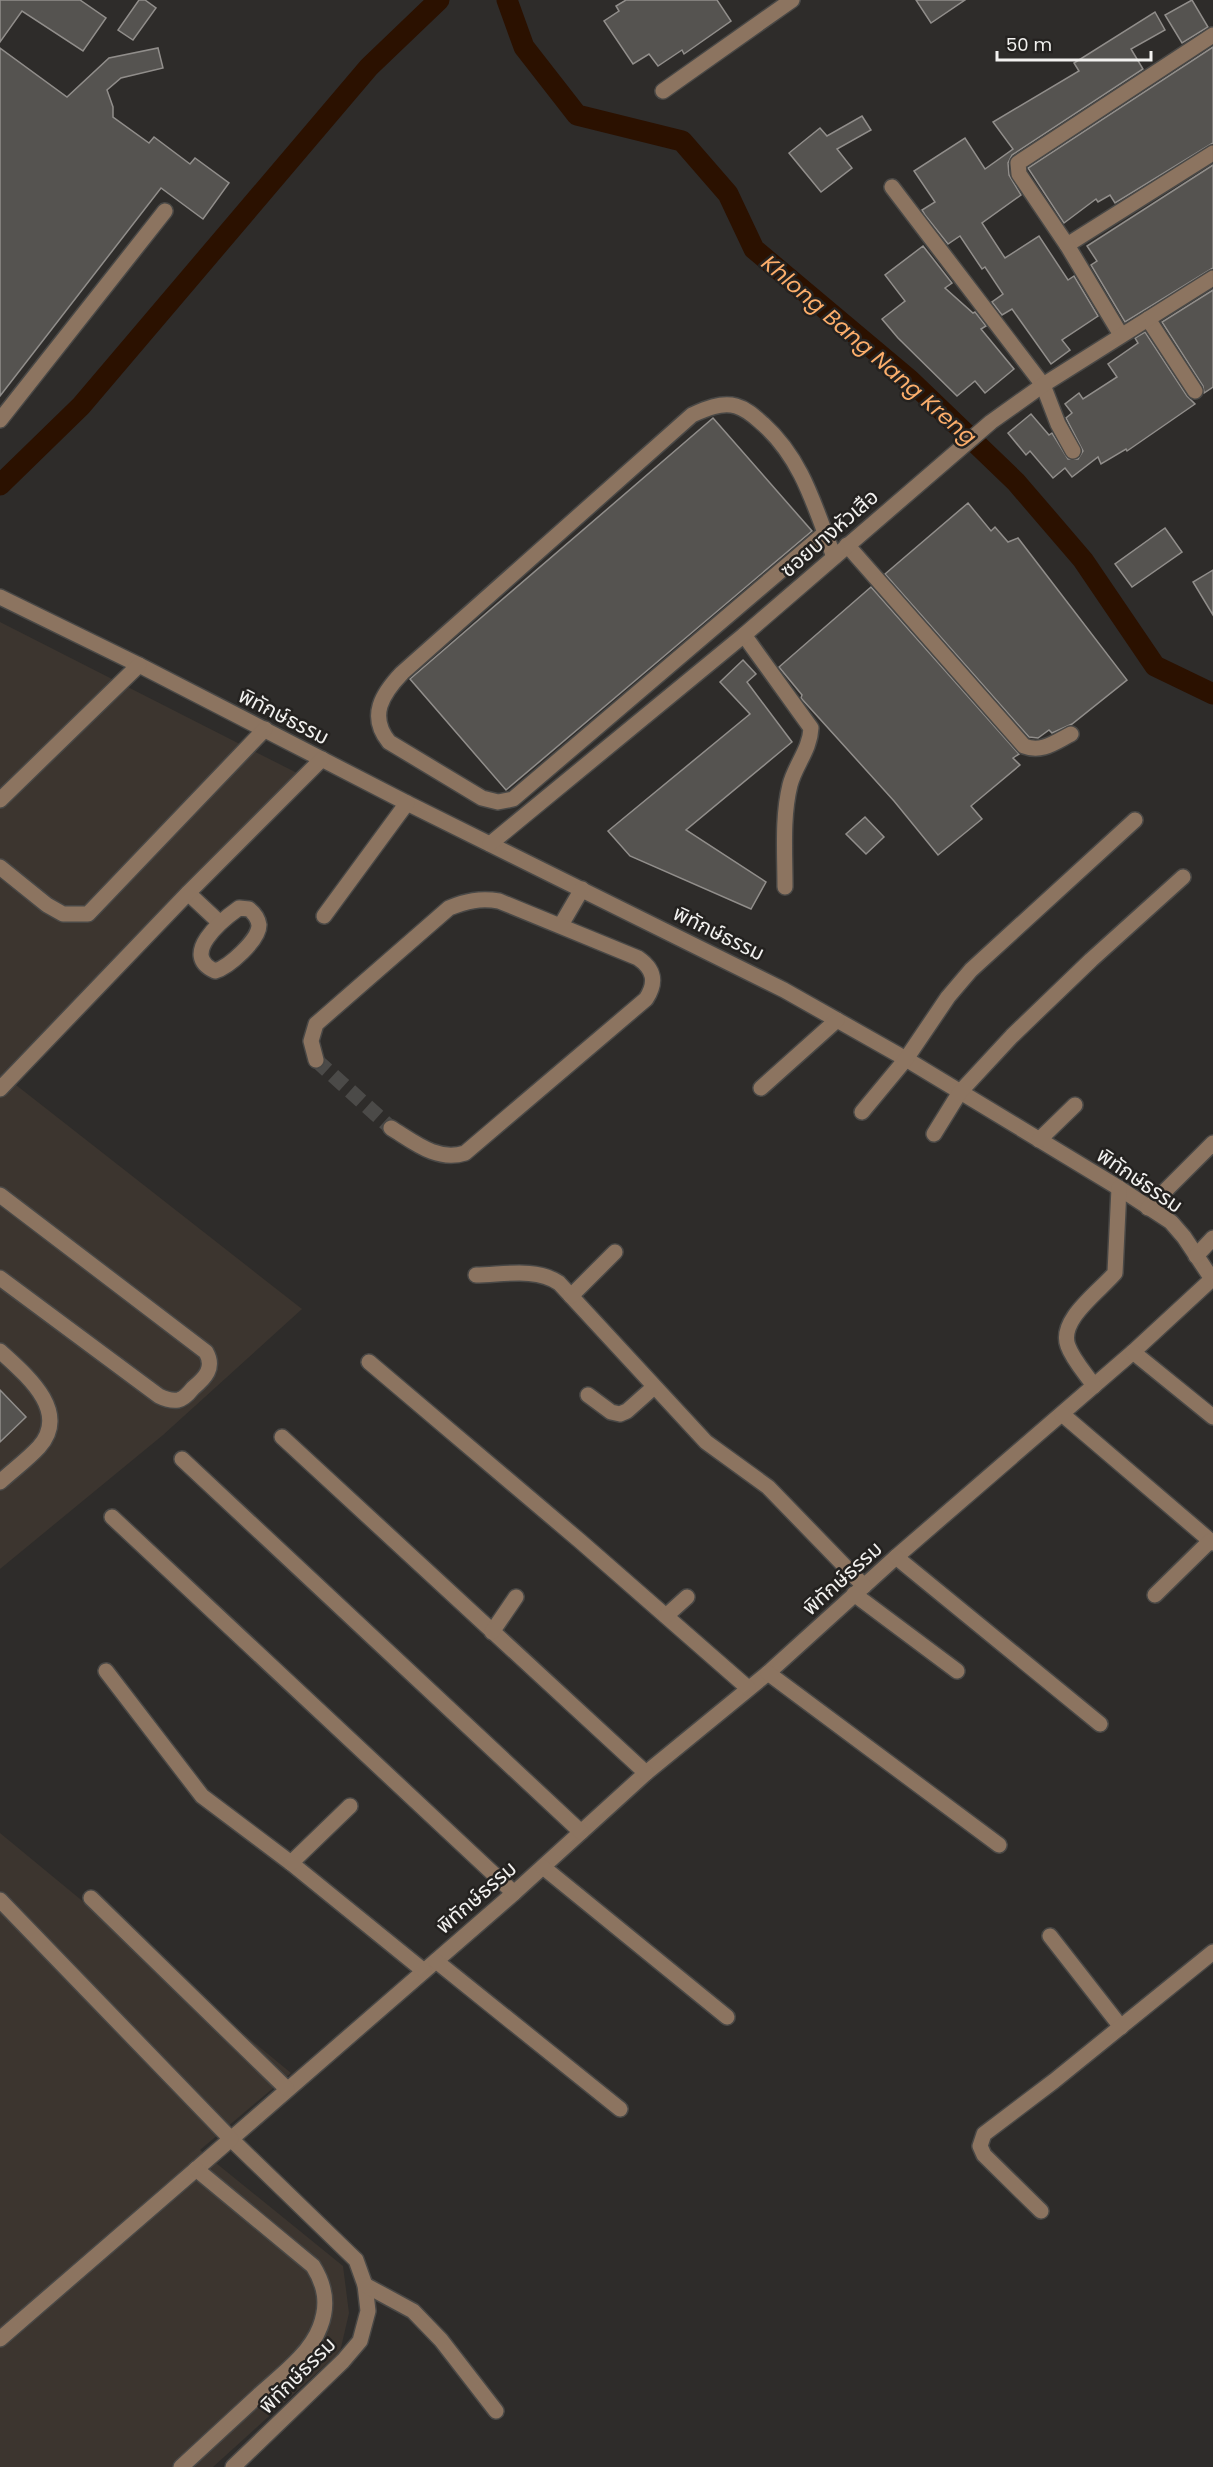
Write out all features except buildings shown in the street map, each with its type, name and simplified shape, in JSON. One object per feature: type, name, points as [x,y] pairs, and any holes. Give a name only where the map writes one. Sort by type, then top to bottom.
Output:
[{"type":"street","points":[[663,92],[782,3]]},
{"type":"street","points":[[1121,335],[1019,174],[1018,163],[1213,35]]},
{"type":"street","points":[[1066,245],[1213,153]]},
{"type":"street","points":[[892,187],[1042,385],[1058,424],[1073,451]]},
{"type":"street","points":[[0,420],[165,211]]},
{"type":"street","name":"ซอยบางหัวเสือ","points":[[490,844],[744,635],[991,422],[1042,385],[1213,278]]},
{"type":"street","points":[[1148,319],[1195,391]]},
{"type":"street","points":[[825,533],[513,800],[498,802],[482,798],[389,742],[381,732],[380,701],[386,690],[402,673],[692,415],[723,405],[737,406],[751,413],[774,434],[798,465],[812,493],[834,557]]},
{"type":"street","points":[[848,545],[1024,746],[1033,750],[1043,748],[1071,734]]},
{"type":"street","name":"พิทักษ์ธรรม","points":[[0,597],[784,990],[906,1059],[1171,1222],[1213,1279],[1133,1352],[896,1557],[768,1673],[646,1773],[514,1893],[231,2139]]},
{"type":"street","points":[[744,635],[811,728],[811,739],[791,782],[786,808],[784,887]]},
{"type":"street","points":[[0,800],[139,665]]},
{"type":"street","points":[[0,867],[46,905],[63,914],[88,914],[265,729]]},
{"type":"street","points":[[0,1089],[188,893],[322,759]]},
{"type":"street","points":[[324,916],[407,803]]},
{"type":"street","points":[[862,1112],[906,1059],[948,998],[971,970],[1135,820]]},
{"type":"street","points":[[934,1134],[960,1092],[1012,1036],[1091,960],[1183,877]]},
{"type":"street","points":[[561,925],[582,889]]},
{"type":"street","points":[[188,893],[219,922]]},
{"type":"street","points":[[316,1060],[311,1041],[316,1024],[449,908],[468,900],[485,898],[499,901],[638,958],[648,965],[653,974],[653,983],[646,999],[465,1154],[454,1157],[441,1155],[425,1149],[391,1128]]},
{"type":"street","points":[[761,1088],[837,1020]]},
{"type":"street","points":[[1039,1140],[1076,1105]]},
{"type":"street","points":[[1148,1208],[1213,1143]]},
{"type":"street","points":[[1094,1386],[1068,1347],[1066,1335],[1068,1325],[1074,1315],[1115,1273],[1119,1188]]},
{"type":"street","points":[[0,1195],[207,1352],[210,1368],[204,1378],[181,1400],[171,1401],[159,1396],[0,1278]]},
{"type":"street","points":[[1196,1256],[1213,1238]]},
{"type":"street","points":[[571,1296],[615,1252]]},
{"type":"street","points":[[476,1275],[548,1275],[571,1296],[706,1442],[768,1487],[859,1590],[957,1671]]},
{"type":"street","points":[[0,1351],[38,1390],[48,1405],[50,1419],[48,1430],[40,1446],[0,1482]]},
{"type":"street","points":[[1133,1352],[1213,1417]]},
{"type":"street","points":[[369,1362],[748,1688]]},
{"type":"street","points":[[588,1395],[611,1412],[620,1414],[627,1411],[654,1387]]},
{"type":"street","points":[[1062,1414],[1212,1542],[1155,1595]]},
{"type":"street","points":[[282,1437],[646,1773]]},
{"type":"street","points":[[182,1459],[581,1832]]},
{"type":"street","points":[[112,1517],[514,1893]]},
{"type":"street","points":[[896,1557],[1100,1724]]},
{"type":"street","points":[[492,1632],[516,1597]]},
{"type":"street","points":[[666,1616],[687,1597]]},
{"type":"street","points":[[106,1671],[202,1797],[621,2109]]},
{"type":"street","points":[[768,1673],[999,1845]]},
{"type":"street","points":[[291,1863],[350,1806]]},
{"type":"street","points":[[543,1867],[727,2017]]},
{"type":"street","points":[[91,1898],[286,2089]]},
{"type":"street","name":"พิทักษ์ธรรม","points":[[0,1900],[231,2139],[356,2260],[365,2285],[368,2311],[360,2341],[343,2361],[233,2467]]},
{"type":"street","points":[[1050,1936],[1121,2027]]},
{"type":"street","points":[[1041,2211],[984,2155],[980,2146],[984,2134],[1213,1952]]},
{"type":"street","points":[[0,2339],[231,2139]]},
{"type":"street","points":[[181,2467],[287,2370],[311,2344],[320,2327],[325,2304],[323,2282],[313,2266],[196,2169]]},
{"type":"street","points":[[365,2285],[413,2311],[441,2340],[496,2411]]},
{"type":"shaded area","points":[[0,622],[297,773],[2,1074],[302,1309],[163,1435],[0,1569]]},
{"type":"shaded area","points":[[0,1833],[291,2073],[200,2150],[343,2266],[349,2313],[340,2352],[213,2467],[0,2467]]},
{"type":"waterway","points":[[0,485],[81,406],[369,67],[439,0]]},
{"type":"waterway","name":"Khlong Bang Nang Kreng","points":[[507,0],[524,47],[577,115],[682,141],[728,194],[754,249],[910,380],[1016,482],[1083,560],[1155,666],[1213,694]]},
{"type":"tunnel","points":[[316,1060],[391,1128]]}]
